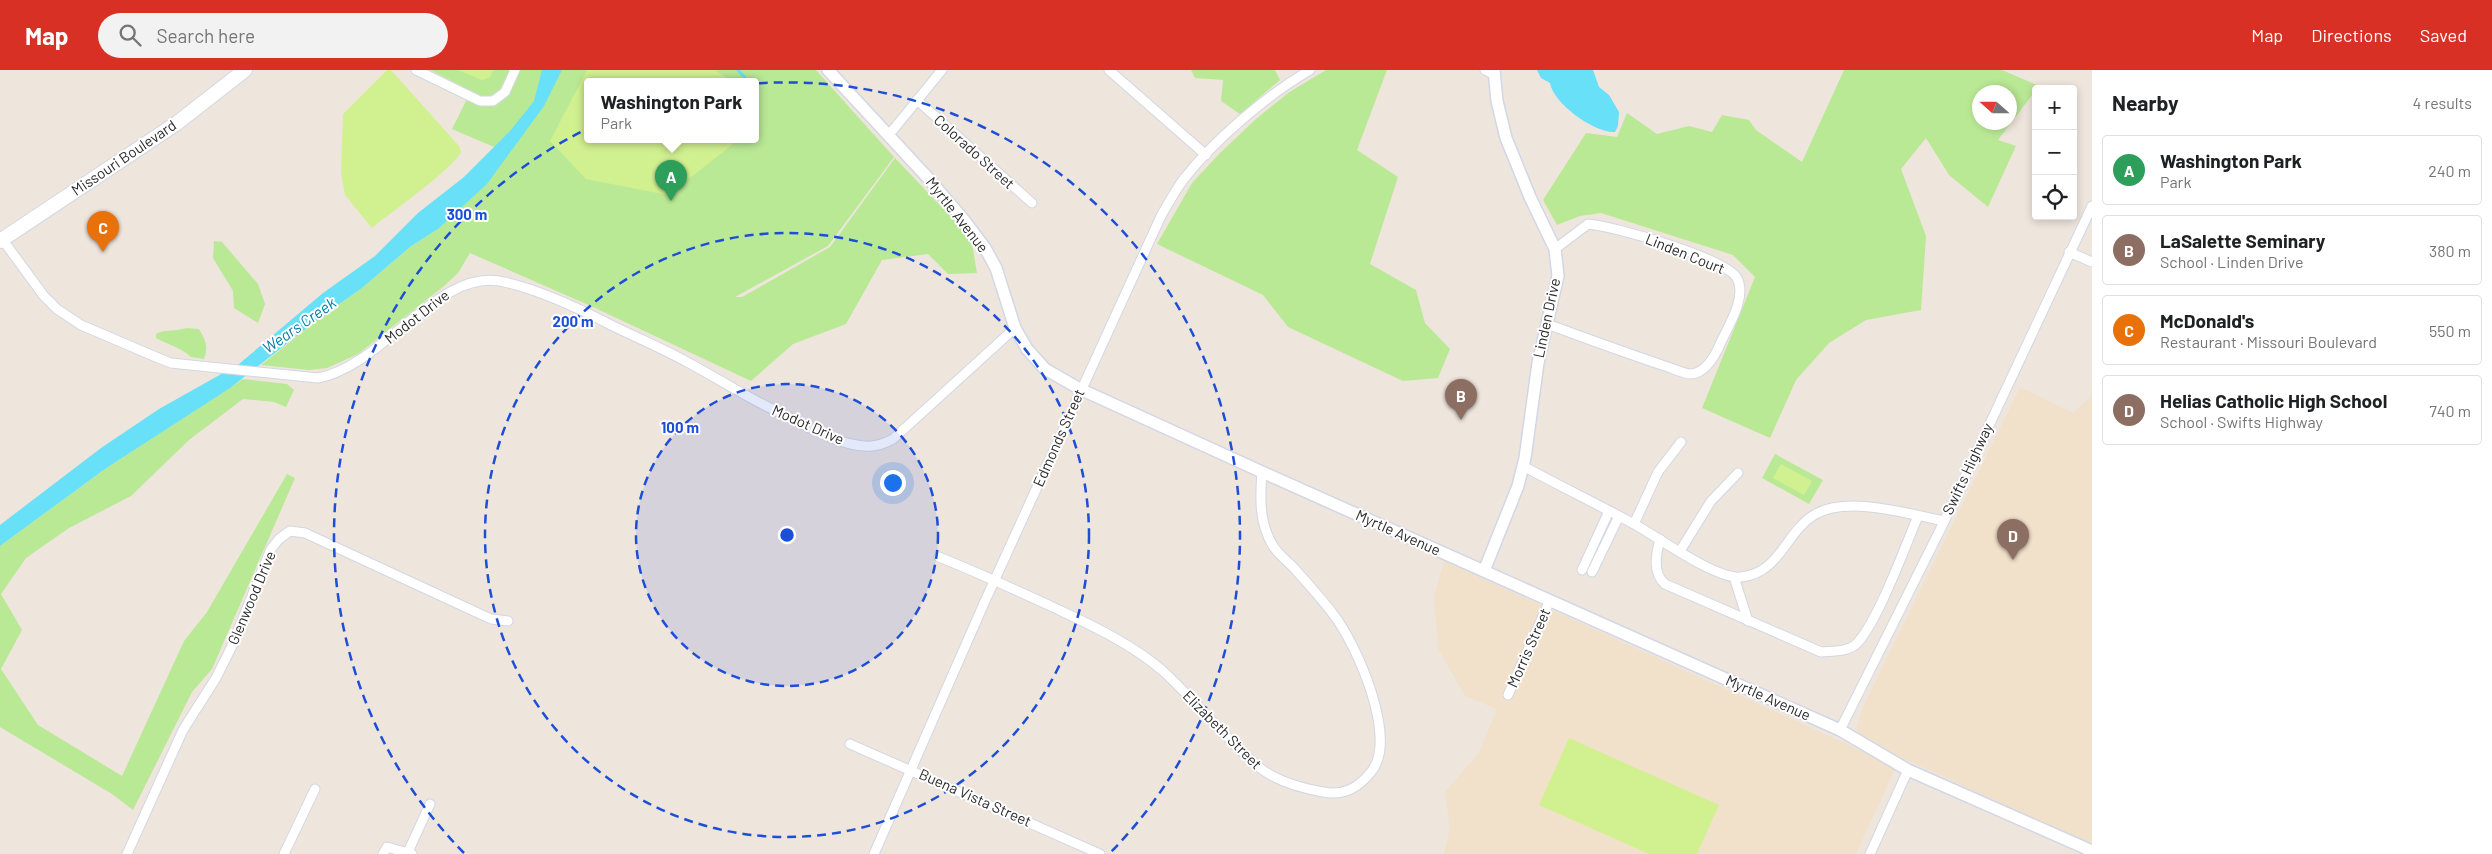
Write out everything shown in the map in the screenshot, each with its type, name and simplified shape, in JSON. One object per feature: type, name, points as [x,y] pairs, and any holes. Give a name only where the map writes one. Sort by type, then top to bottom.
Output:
[{"type":"main road","name":"Missouri Boulevard","points":[[1,240],[177,123],[245,70]]},
{"type":"street","points":[[416,70],[480,101],[493,100],[506,92],[515,70]]},
{"type":"street","name":"Myrtle Avenue","points":[[828,70],[928,178],[985,248],[996,268],[1015,328],[1027,349],[1046,369],[1080,389],[1262,472],[1840,730],[1908,770],[2092,851]]},
{"type":"street","points":[[888,136],[942,70]]},
{"type":"street","points":[[1109,70],[1206,155]]},
{"type":"street","name":"Edmonds Street","points":[[874,854],[1080,389],[1160,216],[1183,181],[1206,155],[1256,108],[1310,70]]},
{"type":"street","name":"Linden Drive","points":[[1484,571],[1518,486],[1523,466],[1538,362],[1558,276],[1555,249],[1506,138],[1496,101],[1491,71]]},
{"type":"street","name":"Colorado Street","points":[[917,100],[1032,203]]},
{"type":"street","name":"Swifts Highway","points":[[1840,730],[1944,521],[2092,206]]},
{"type":"street","name":"Linden Court","points":[[1547,324],[1619,351],[1691,374],[1704,369],[1717,350],[1736,310],[1740,291],[1736,278],[1728,269],[1668,244],[1606,225],[1588,224],[1555,249]]},
{"type":"street","name":"Modot Drive","points":[[1,240],[44,296],[67,316],[171,363],[318,378],[334,375],[350,367],[450,291],[480,281],[502,281],[573,306],[686,362],[750,399],[826,435],[856,445],[875,446],[893,439],[1015,328]]},
{"type":"street","points":[[2070,252],[2092,262]]},
{"type":"street","points":[[1634,524],[1658,472],[1681,442]]},
{"type":"street","points":[[1523,466],[1634,524],[1715,571],[1734,577],[1742,578],[1761,572],[1775,560],[1798,529],[1814,515],[1834,508],[1857,507],[1895,510],[1944,521]]},
{"type":"street","name":"Elizabeth Street","points":[[939,557],[996,580],[1093,626],[1130,647],[1163,671],[1248,758],[1270,776],[1293,785],[1333,794],[1356,788],[1374,768],[1380,753],[1378,717],[1368,683],[1357,653],[1334,615],[1273,546],[1260,511],[1262,472]]},
{"type":"street","points":[[1680,551],[1710,501],[1738,473]]},
{"type":"street","points":[[1582,570],[1609,511]]},
{"type":"street","points":[[1592,572],[1618,516]]},
{"type":"street","points":[[1660,539],[1657,552],[1659,579],[1665,584],[1821,652],[1843,651],[1855,645],[1880,603],[1918,516]]},
{"type":"street","name":"Glenwood Drive","points":[[128,854],[183,730],[216,678],[231,648],[271,549],[290,531],[306,533],[491,619],[508,621]]},
{"type":"street","points":[[1734,577],[1748,621]]},
{"type":"street","name":"Morris Street","points":[[1508,695],[1550,600]]},
{"type":"street","name":"Buena Vista Street","points":[[850,744],[1100,854]]},
{"type":"street","points":[[1870,854],[1908,770]]},
{"type":"street","points":[[284,854],[315,789]]},
{"type":"street","points":[[383,854],[387,847],[410,853],[430,804]]},
{"type":"shaded area","points":[[2020,387],[2073,413],[2092,395],[2092,843],[2085,842],[1905,759],[1861,735],[1856,729],[1863,707]]},
{"type":"shaded area","points":[[1444,561],[1849,745],[1895,769],[1856,854],[1444,854],[1450,828],[1445,792],[1478,754],[1497,709],[1465,696],[1438,649],[1434,597]]},
{"type":"green space","points":[[387,70],[391,70],[459,146],[461,152],[447,169],[372,228],[345,195],[341,173],[343,114]]},
{"type":"green space","points":[[430,70],[816,70],[894,157],[828,246],[735,297],[742,297],[830,247],[895,158],[971,238],[977,273],[948,274],[928,254],[882,260],[846,324],[793,344],[751,381],[593,307],[470,253],[458,273],[444,286],[358,354],[327,368],[309,370],[261,365],[325,314],[362,288],[410,247],[438,229],[508,153],[452,129],[471,91]]},
{"type":"green space","points":[[458,70],[493,70],[490,77],[482,80]]},
{"type":"green space","points":[[587,70],[715,70],[727,78],[584,78],[584,143],[732,143],[668,195],[586,179],[550,141]]},
{"type":"green space","points":[[1191,70],[1275,70],[1280,80],[1240,114],[1221,101],[1223,80],[1195,78]]},
{"type":"green space","points":[[1326,70],[1387,70],[1357,150],[1398,177],[1370,264],[1416,290],[1425,323],[1450,349],[1438,378],[1403,381],[1288,327],[1263,295],[1157,244],[1192,183],[1220,153],[1256,119],[1288,93]]},
{"type":"green space","points":[[1844,70],[2002,70],[2037,85],[2032,85],[2032,95],[2017,115],[2017,85],[1972,85],[1972,130],[2006,130],[1998,140],[2016,146],[1988,207],[1949,175],[1926,138],[1901,169],[1926,236],[1921,310],[1866,320],[1829,343],[1796,380],[1770,438],[1702,408],[1755,277],[1733,255],[1601,213],[1580,216],[1557,225],[1543,200],[1586,133],[1617,137],[1627,113],[1657,134],[1689,126],[1712,132],[1722,115],[1749,120],[1756,130],[1802,162]]},
{"type":"green space","points":[[214,241],[222,242],[258,284],[265,304],[258,323],[234,308],[233,291],[213,258]]},
{"type":"green space","points":[[186,328],[199,329],[205,340],[204,359],[191,357],[156,338],[156,334],[159,332]]},
{"type":"green space","points":[[243,379],[287,384],[294,390],[286,407],[274,402],[243,399],[189,440],[131,496],[69,528],[26,558],[1,594],[22,630],[1,669],[38,725],[122,776],[184,641],[207,612],[287,474],[295,478],[212,669],[192,692],[133,810],[112,794],[0,727],[0,546],[105,469]]},
{"type":"green space","points":[[1775,454],[1823,480],[1809,504],[1762,478]]},
{"type":"green space","points":[[1781,464],[1812,481],[1804,495],[1773,478]]},
{"type":"green space","points":[[1569,738],[1719,805],[1697,854],[1649,854],[1539,805]]},
{"type":"water","name":"Wears Creek","points":[[542,70],[562,70],[544,106],[487,184],[438,229],[410,247],[362,288],[325,314],[230,388],[105,469],[0,546],[0,525],[101,448],[159,409],[239,364],[323,293],[375,256],[418,213],[464,177],[510,131],[534,101]]},
{"type":"water","points":[[1537,70],[1593,70],[1599,87],[1609,95],[1619,112],[1618,126],[1615,132],[1596,128],[1566,108],[1558,99],[1550,83],[1541,78]]},
{"type":"waterway","points":[[738,70],[745,78]]},
{"type":"place","name":"Washington Park","points":[[671,201]]},
{"type":"place","name":"McDonald's","points":[[103,252]]},
{"type":"place","name":"LaSalette Seminary","points":[[1461,420]]},
{"type":"place","name":"Helias Catholic High School","points":[[2013,560]]}]
